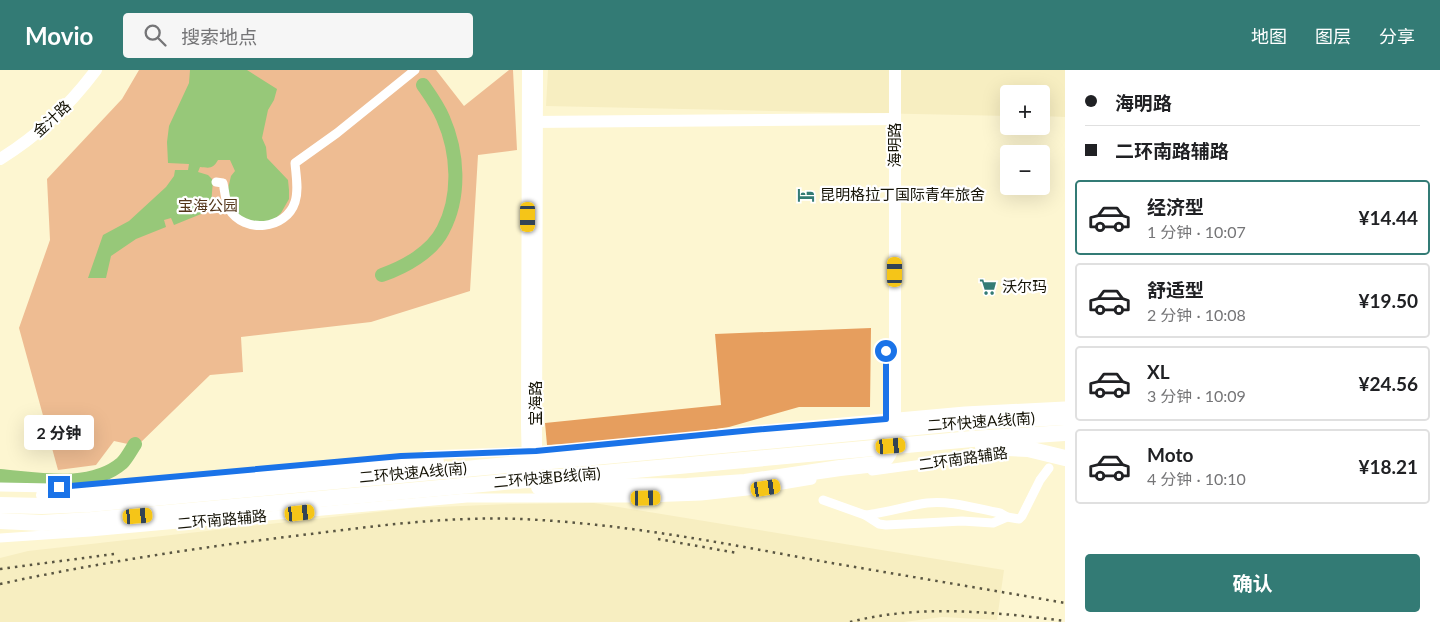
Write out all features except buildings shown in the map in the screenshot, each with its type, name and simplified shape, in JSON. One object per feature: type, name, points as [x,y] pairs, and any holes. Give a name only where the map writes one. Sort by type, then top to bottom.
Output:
[{"type":"highway","name":"二环快速A线(南)","points":[[0,505],[42,506],[109,502],[984,421],[1065,417]]},
{"type":"highway","name":"二环快速B线(南)","points":[[0,521],[42,523],[90,520],[897,444],[1065,433]]},
{"type":"highway","points":[[427,489],[474,486],[576,488],[713,485],[879,463],[886,458],[897,444],[1014,448],[1041,451],[1065,458]]},
{"type":"highway","points":[[0,494],[51,495],[397,463],[432,462],[500,466],[531,461]]},
{"type":"highway","points":[[42,506],[64,504],[142,486]]},
{"type":"highway","points":[[0,533],[37,531],[120,515]]},
{"type":"street","name":"金汁路","points":[[0,159],[20,147],[45,127],[76,95],[96,70]]},
{"type":"street","points":[[216,182],[223,183],[228,207],[237,218],[246,224],[264,226],[276,222],[287,215],[294,203],[297,189],[295,163],[337,133],[415,70]]},
{"type":"street","name":"宝海路","points":[[528,70],[533,122]]},
{"type":"street","name":"宝海路","points":[[531,461],[533,122],[537,70]]},
{"type":"street","name":"海明路","points":[[887,70],[890,119],[890,418],[886,432],[897,444]]},
{"type":"street","name":"海明路","points":[[890,119],[895,70]]},
{"type":"street","points":[[533,122],[890,119]]},
{"type":"street","points":[[0,487],[72,487],[401,456],[531,461],[753,430],[998,408],[1065,406]]},
{"type":"street","points":[[890,469],[897,444]]},
{"type":"street","name":"二环南路辅路","points":[[0,538],[90,532],[442,500],[702,496],[994,454],[1065,449]]},
{"type":"street","points":[[531,461],[534,498]]},
{"type":"street","points":[[865,515],[879,514],[928,503],[949,503],[1000,513],[1007,517],[1019,519],[1040,480],[1049,468]]},
{"type":"street","points":[[823,500],[865,515],[880,524],[886,525],[962,521],[993,523],[1007,517]]},
{"type":"shaded area","points":[[190,70],[247,70],[277,89],[274,100],[268,110],[262,138],[266,147],[267,158],[288,180],[289,199],[275,219],[260,223],[244,220],[232,209],[227,193],[231,176],[235,171],[230,160],[218,160],[211,167],[200,167],[198,172],[208,175],[213,180],[211,205],[206,212],[174,225],[171,218],[164,220],[166,227],[136,239],[111,256],[106,278],[88,278],[103,235],[129,221],[166,187],[174,176],[175,170],[188,170],[189,164],[168,163],[167,142],[169,126],[189,83]]},
{"type":"shaded area","points":[[548,70],[1065,70],[1065,117],[1050,116],[1050,85],[1000,85],[1000,116],[546,106]]},
{"type":"shaded area","points":[[871,328],[870,407],[799,407],[729,427],[637,441],[547,445],[545,423],[721,405],[715,334]]},
{"type":"shaded area","points":[[594,503],[1004,570],[997,620],[942,617],[904,622],[0,622],[0,558],[28,551],[413,508]]},
{"type":"green space","name":"宝海公园","points":[[139,70],[436,70],[464,106],[509,70],[513,70],[517,150],[478,155],[470,291],[371,322],[241,337],[243,372],[210,375],[137,446],[114,441],[96,465],[58,470],[19,328],[50,240],[47,179],[122,99]]},
{"type":"waterway","points":[[382,275],[409,263],[432,245],[443,230],[453,203],[455,174],[452,145],[441,114],[423,85]]},
{"type":"waterway","points":[[0,476],[63,481],[95,477],[122,463],[135,444]]},
{"type":"railway","points":[[0,584],[146,557],[294,536],[378,526],[492,518],[593,524],[665,534],[1065,603]]},
{"type":"railway","points":[[658,539],[737,553]]},
{"type":"railway","points":[[0,569],[114,554]]},
{"type":"railway","points":[[850,622],[876,616],[930,611],[957,611],[1065,621]]},
{"type":"place","name":"昆明格拉丁国际青年旅舍","points":[[806,195]]},
{"type":"place","name":"沃尔玛","points":[[988,287]]},
{"type":"route","points":[[59,487],[401,456],[536,451],[886,419],[886,351]]}]
